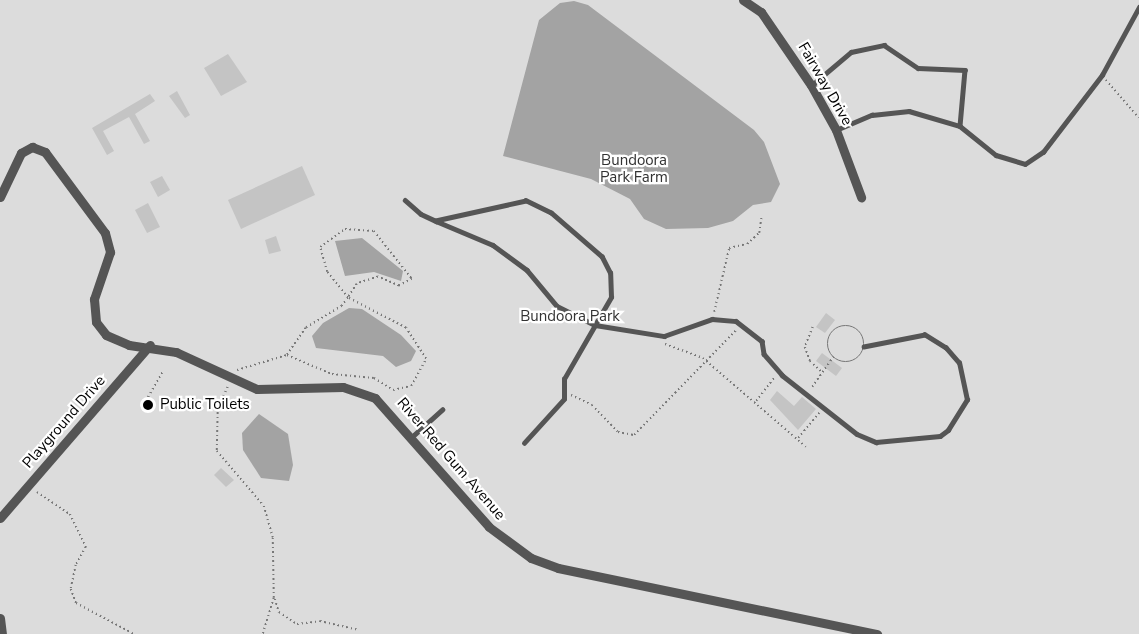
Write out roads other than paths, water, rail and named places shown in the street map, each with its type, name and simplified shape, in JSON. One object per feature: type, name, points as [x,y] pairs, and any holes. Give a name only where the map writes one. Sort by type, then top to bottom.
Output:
[{"type":"street","name":"Fairway Drive","points":[[743,0],[761,12],[811,85],[836,130],[861,196]]},
{"type":"street","name":"River Red Gum Avenue","points":[[0,197],[21,153],[32,147],[45,152],[105,233],[110,252],[94,299],[96,322],[106,335],[129,345],[150,345],[257,389],[359,390],[390,408],[489,527],[531,558],[558,568],[877,634]]},
{"type":"street","name":"Playground Drive","points":[[0,518],[150,345]]},
{"type":"street","points":[[0,618],[3,634]]},
{"type":"lane","points":[[836,130],[872,115],[909,111],[960,126],[996,154],[1025,164],[1043,152],[1102,75],[1139,7]]},
{"type":"lane","points":[[811,85],[851,52],[884,45],[918,68],[965,70],[960,126]]},
{"type":"lane","points":[[405,200],[436,221],[493,246],[527,270],[557,306],[595,325],[655,336],[712,319],[740,324],[762,341],[764,354],[779,372],[824,408],[876,442],[940,436],[948,430],[967,400],[959,363],[946,348],[925,335],[864,347]]},
{"type":"lane","points":[[436,221],[514,200],[551,213],[584,237],[610,273],[611,297],[564,378],[564,392],[553,416],[525,442]]},
{"type":"lane","points":[[414,435],[442,410]]},
{"type":"place","name":"Public Toilets","points":[[148,405]]},
{"type":"park label","name":"Bundoora Park Farm","points":[[634,168]]},
{"type":"park label","name":"Bundoora Park","points":[[570,317]]}]
